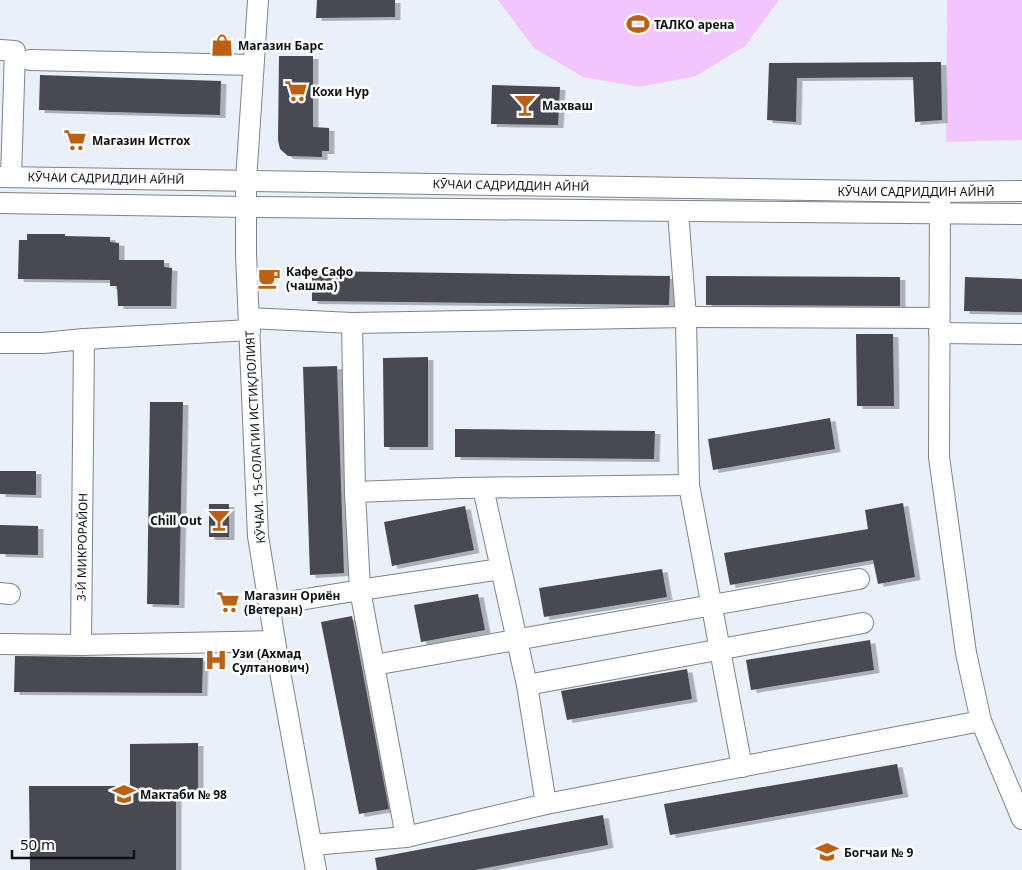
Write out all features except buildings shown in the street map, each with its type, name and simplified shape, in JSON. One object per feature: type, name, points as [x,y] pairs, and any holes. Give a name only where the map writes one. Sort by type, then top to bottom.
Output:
[{"type":"street","name":"КӮЧАИ. 15-СОЛАГИИ ИСТИҚЛОЛИЯТ","points":[[258,0],[246,181],[249,324],[258,536],[316,870]]},
{"type":"street","points":[[0,50],[15,50],[6,177]]},
{"type":"street","points":[[30,60],[253,65]]},
{"type":"street","name":"КӮЧАИ САДРИДДИН АЙНӢ","points":[[6,177],[1022,192]]},
{"type":"street","points":[[940,192],[939,457],[966,653],[982,721],[1022,819]]},
{"type":"street","name":"КӮЧАИ САДРИДДИН АЙНӢ","points":[[0,203],[1022,214]]},
{"type":"street","points":[[678,211],[686,317],[689,485],[742,767]]},
{"type":"street","points":[[0,343],[43,343],[249,324],[686,317],[939,325],[1022,334]]},
{"type":"street","points":[[352,323],[355,492],[360,590],[406,837]]},
{"type":"street","name":"3-Й МИКРОРАЙОН","points":[[81,645],[84,339]]},
{"type":"street","points":[[355,492],[689,485]]},
{"type":"street","points":[[483,488],[526,684],[546,804]]},
{"type":"street","points":[[270,605],[501,569]]},
{"type":"street","points":[[374,665],[859,579]]},
{"type":"street","points":[[526,684],[863,623]]},
{"type":"street","points":[[0,644],[81,645],[275,641]]},
{"type":"street","points":[[312,845],[406,837],[546,804],[982,721]]},
{"type":"shaded area","name":"ТАЛКО арена","points":[[498,0],[779,0],[745,46],[696,76],[639,87],[583,77],[534,48]]},
{"type":"shaded area","points":[[947,0],[1022,0],[1022,140],[946,142]]},
{"type":"place","name":"ТАЛКО арена","points":[[638,24]]},
{"type":"place","name":"Магазин Барс","points":[[222,45]]},
{"type":"place","name":"Кохи Нур","points":[[296,91]]},
{"type":"place","name":"Махваш","points":[[525,105]]},
{"type":"place","name":"Магазин Истгох","points":[[75,140]]},
{"type":"place","name":"Кафе Сафо (чашма)","points":[[269,278]]},
{"type":"place","name":"Chill Out","points":[[219,520]]},
{"type":"place","name":"Магазин Ориён (Ветеран)","points":[[228,602]]},
{"type":"place","name":"Узи (Ахмад Султанович)","points":[[216,660]]},
{"type":"place","name":"Мактаби № 98","points":[[124,794]]},
{"type":"place","name":"Богчаи № 9","points":[[827,852]]}]
